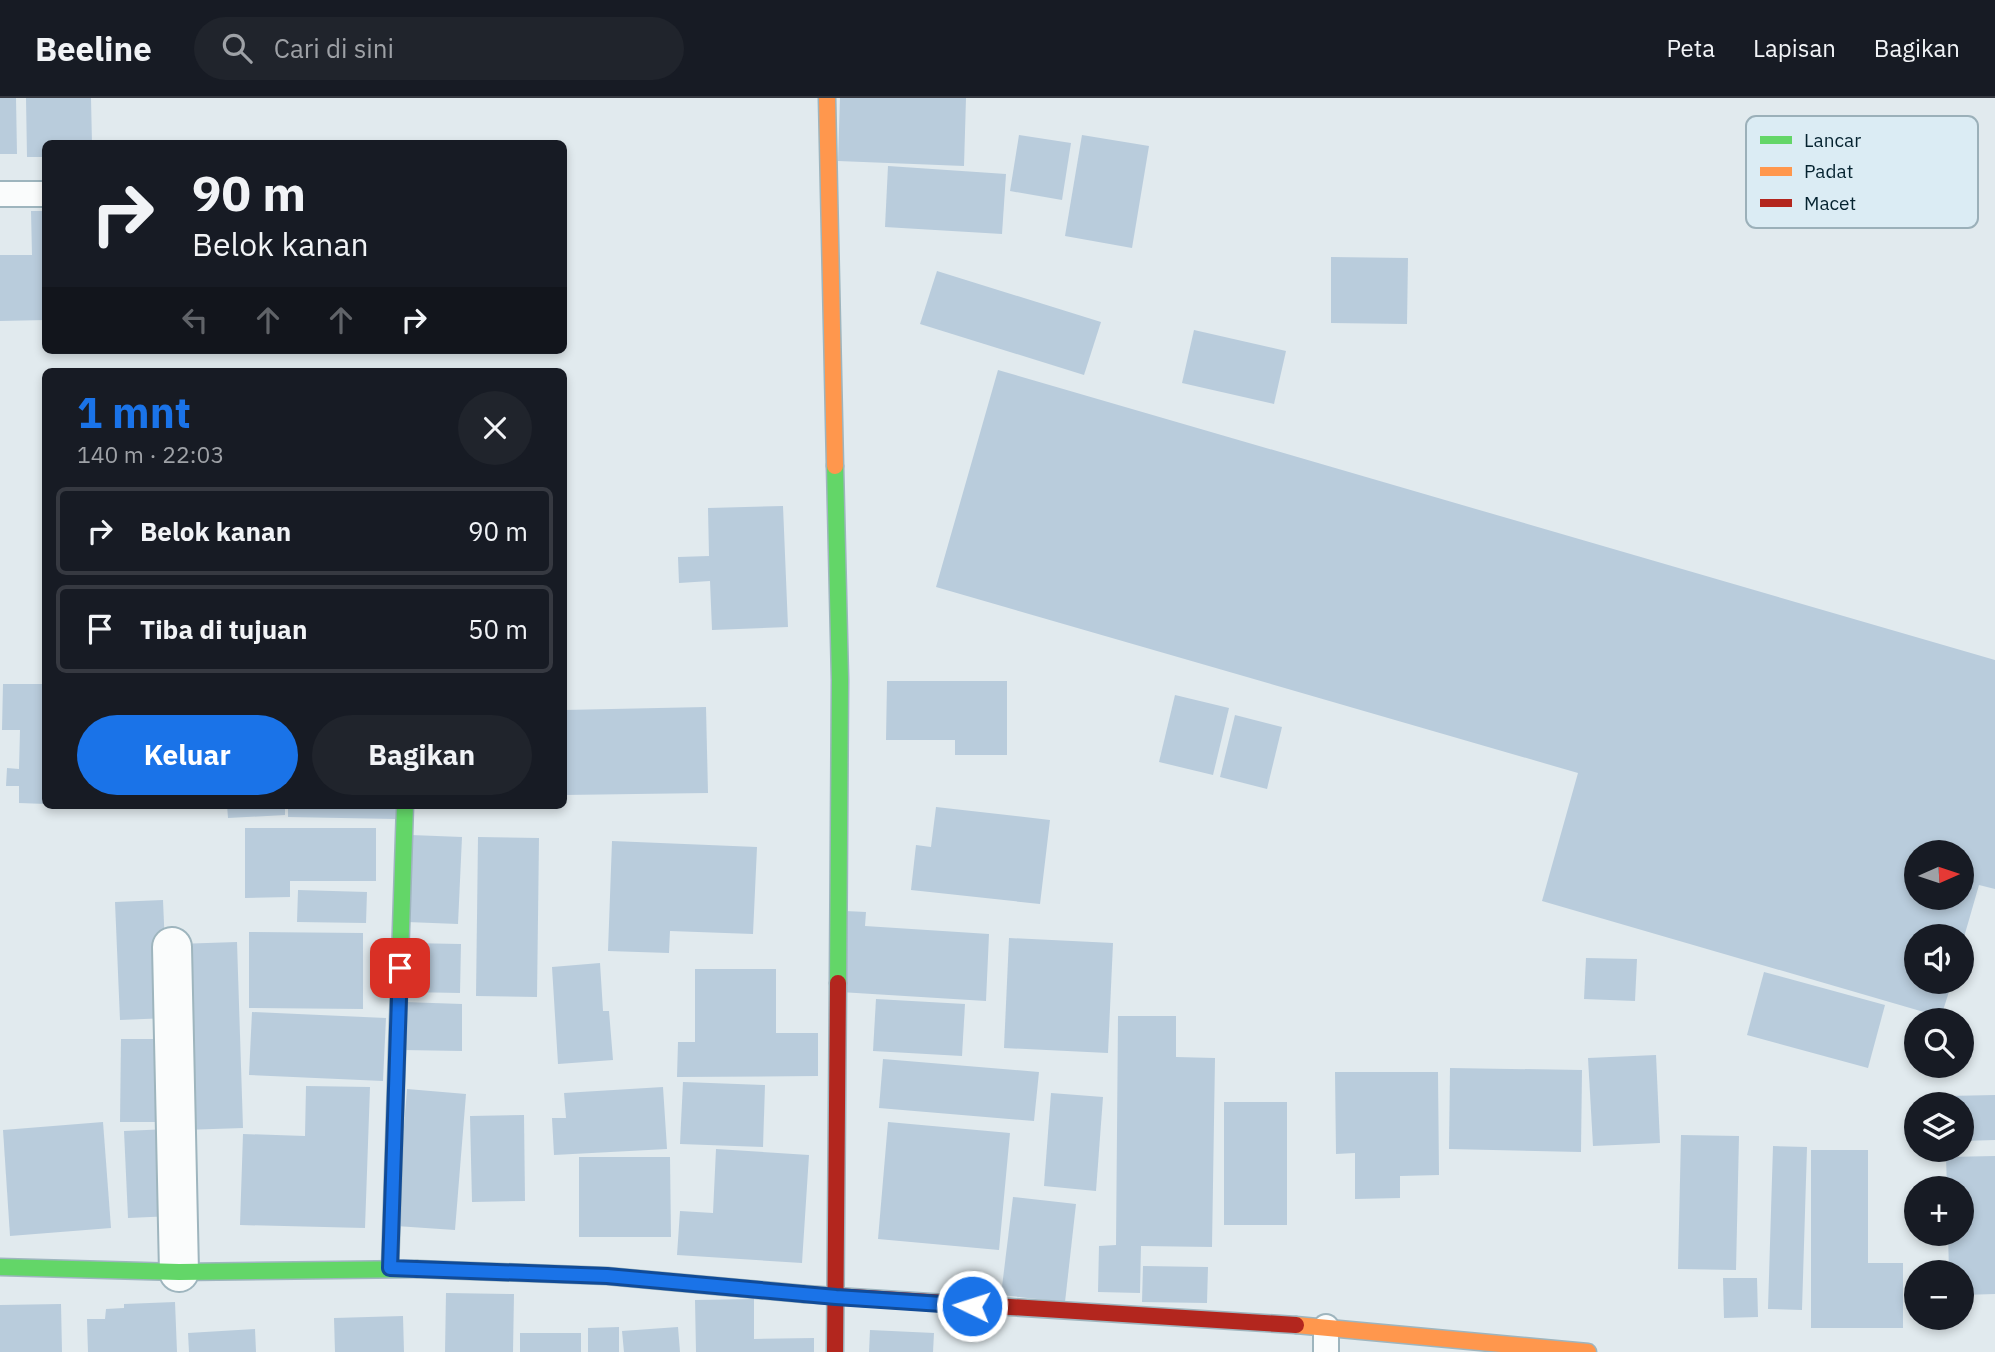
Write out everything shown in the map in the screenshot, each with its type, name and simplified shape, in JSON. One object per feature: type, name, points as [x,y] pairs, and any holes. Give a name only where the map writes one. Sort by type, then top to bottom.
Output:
[{"type":"street","points":[[827,98],[840,680],[835,1352]]},
{"type":"street","points":[[390,1268],[405,809]]},
{"type":"street","points":[[172,947],[179,1272]]},
{"type":"street","points":[[0,1267],[179,1272],[390,1268],[607,1276],[836,1297],[1326,1327],[1588,1352]]},
{"type":"lane","points":[[0,194],[42,194]]},
{"type":"lane","points":[[1326,1327],[1326,1352]]},
{"type":"building","points":[[0,98],[16,98],[17,154],[0,154]]},
{"type":"building","points":[[26,98],[91,98],[92,140],[42,140],[42,157],[27,157]]},
{"type":"building","points":[[840,98],[966,98],[964,166],[838,161]]},
{"type":"building","points":[[1019,135],[1071,143],[1062,200],[1010,191]]},
{"type":"building","points":[[1082,135],[1149,146],[1132,248],[1065,236]]},
{"type":"building","points":[[888,166],[1006,174],[1002,234],[885,227]]},
{"type":"building","points":[[31,211],[42,211],[42,320],[0,321],[0,255],[32,255]]},
{"type":"building","points":[[1331,257],[1408,258],[1407,324],[1331,323]]},
{"type":"building","points":[[937,271],[1101,322],[1084,375],[920,324]]},
{"type":"building","points":[[1194,330],[1286,351],[1274,404],[1182,383]]},
{"type":"building","points":[[998,370],[1995,660],[1995,889],[1979,885],[1974,902],[1974,840],[1904,840],[1904,910],[1972,910],[1968,924],[1904,924],[1904,994],[1948,994],[1944,1008],[1910,1008],[1542,901],[1578,773],[936,587]]},
{"type":"building","points":[[783,506],[788,627],[712,630],[710,581],[679,583],[678,557],[709,556],[708,508]]},
{"type":"building","points":[[887,681],[1007,681],[1007,755],[955,755],[955,740],[886,740]]},
{"type":"building","points":[[3,684],[42,684],[42,804],[19,803],[19,786],[6,786],[7,768],[19,769],[20,730],[2,730]]},
{"type":"building","points":[[1175,695],[1229,708],[1213,775],[1159,762]]},
{"type":"building","points":[[706,707],[708,793],[567,795],[567,710]]},
{"type":"building","points":[[1235,715],[1282,727],[1267,789],[1220,777]]},
{"type":"building","points":[[936,807],[1050,820],[1040,904],[911,890],[916,845],[931,847]]},
{"type":"building","points":[[227,809],[285,809],[285,815],[228,818]]},
{"type":"building","points":[[288,809],[396,809],[395,819],[288,817]]},
{"type":"building","points":[[245,828],[376,828],[376,881],[290,881],[290,897],[245,898]]},
{"type":"building","points":[[411,835],[462,837],[458,924],[407,922]]},
{"type":"building","points":[[478,837],[539,838],[537,997],[476,996]]},
{"type":"building","points":[[612,841],[757,847],[753,934],[670,931],[669,953],[608,951]]},
{"type":"building","points":[[298,890],[367,892],[366,923],[297,922]]},
{"type":"building","points":[[163,900],[168,1018],[120,1020],[115,902]]},
{"type":"building","points":[[845,911],[866,912],[865,926],[989,934],[986,1001],[840,992]]},
{"type":"building","points":[[249,932],[363,933],[363,1009],[249,1008]]},
{"type":"building","points":[[1009,938],[1113,943],[1108,1053],[1004,1048]]},
{"type":"building","points":[[237,942],[243,1128],[183,1130],[177,944]]},
{"type":"building","points":[[408,943],[461,944],[460,993],[407,992]]},
{"type":"building","points":[[1586,958],[1637,959],[1635,1001],[1584,999]]},
{"type":"building","points":[[600,963],[603,1011],[609,1011],[613,1060],[558,1064],[552,967]]},
{"type":"building","points":[[695,969],[776,969],[776,1033],[818,1033],[818,1076],[677,1077],[678,1042],[695,1042]]},
{"type":"building","points":[[1764,972],[1885,1005],[1868,1068],[1747,1035]]},
{"type":"building","points":[[876,999],[965,1004],[962,1056],[873,1051]]},
{"type":"building","points":[[404,1002],[462,1004],[462,1051],[403,1050]]},
{"type":"building","points":[[252,1012],[386,1018],[383,1081],[249,1075]]},
{"type":"building","points":[[1118,1016],[1176,1016],[1176,1057],[1215,1058],[1212,1247],[1141,1246],[1140,1293],[1098,1292],[1099,1246],[1116,1245]]},
{"type":"building","points":[[121,1039],[171,1039],[171,1122],[120,1122]]},
{"type":"building","points":[[1656,1055],[1660,1143],[1593,1146],[1588,1058]]},
{"type":"building","points":[[883,1059],[1039,1072],[1034,1121],[879,1108]]},
{"type":"building","points":[[1450,1068],[1582,1070],[1581,1152],[1449,1149]]},
{"type":"building","points":[[1335,1072],[1438,1072],[1439,1175],[1400,1176],[1400,1198],[1355,1199],[1355,1153],[1336,1154]]},
{"type":"building","points":[[683,1082],[765,1085],[763,1147],[680,1144]]},
{"type":"building","points":[[306,1086],[370,1087],[365,1228],[240,1225],[243,1134],[305,1136]]},
{"type":"building","points":[[663,1087],[667,1149],[554,1155],[552,1118],[566,1118],[564,1093]]},
{"type":"building","points":[[407,1089],[466,1094],[455,1230],[396,1226]]},
{"type":"building","points":[[1051,1093],[1103,1097],[1096,1191],[1044,1186]]},
{"type":"building","points":[[1974,1095],[1995,1095],[1995,1140],[1974,1141]]},
{"type":"building","points":[[1224,1102],[1287,1102],[1287,1225],[1224,1225]]},
{"type":"building","points":[[524,1115],[525,1201],[472,1202],[470,1116]]},
{"type":"building","points":[[103,1122],[111,1228],[10,1236],[3,1130]]},
{"type":"building","points":[[888,1122],[1010,1133],[999,1250],[878,1239]]},
{"type":"building","points":[[169,1129],[173,1216],[128,1218],[124,1131]]},
{"type":"building","points":[[1681,1135],[1739,1136],[1736,1270],[1678,1269]]},
{"type":"building","points":[[1773,1146],[1807,1147],[1802,1310],[1768,1309]]},
{"type":"building","points":[[716,1149],[809,1155],[802,1263],[677,1255],[680,1211],[713,1213]]},
{"type":"building","points":[[1811,1150],[1868,1150],[1868,1263],[1903,1263],[1903,1328],[1811,1328]]},
{"type":"building","points":[[1974,1156],[1995,1156],[1995,1294],[1974,1295],[1974,1260],[1949,1260],[1948,1246],[1974,1246],[1974,1176],[1947,1176],[1946,1162],[1974,1162]]},
{"type":"building","points":[[579,1157],[670,1157],[671,1237],[579,1237]]},
{"type":"building","points":[[1013,1197],[1076,1204],[1065,1302],[1001,1295]]},
{"type":"building","points":[[1143,1266],[1208,1267],[1207,1303],[1142,1302]]},
{"type":"building","points":[[1723,1278],[1757,1278],[1758,1317],[1724,1318]]},
{"type":"building","points":[[446,1293],[514,1294],[513,1352],[445,1352]]},
{"type":"building","points":[[754,1299],[754,1339],[814,1338],[814,1352],[696,1352],[695,1300]]},
{"type":"building","points":[[175,1302],[177,1352],[88,1352],[87,1319],[105,1319],[106,1309],[124,1308],[124,1304]]},
{"type":"building","points":[[61,1304],[62,1352],[0,1352],[0,1305]]},
{"type":"building","points":[[403,1316],[404,1352],[335,1352],[334,1318]]},
{"type":"building","points":[[619,1327],[619,1352],[588,1352],[588,1328]]},
{"type":"building","points":[[678,1327],[680,1352],[624,1352],[622,1331]]},
{"type":"building","points":[[255,1329],[256,1352],[189,1352],[188,1333]]},
{"type":"building","points":[[870,1330],[934,1333],[933,1352],[869,1352]]},
{"type":"building","points":[[520,1333],[581,1333],[581,1352],[520,1352]]},
{"type":"traffic: fast","points":[[835,466],[840,680],[838,983]]},
{"type":"traffic: fast","points":[[390,1268],[405,809]]},
{"type":"traffic: fast","points":[[0,1267],[179,1272],[417,1269]]},
{"type":"traffic: slow","points":[[827,98],[835,466]]},
{"type":"traffic: slow","points":[[417,1269],[607,1276],[804,1294]]},
{"type":"traffic: slow","points":[[1296,1325],[1588,1352]]},
{"type":"traffic: jam","points":[[835,1352],[838,983]]},
{"type":"traffic: jam","points":[[804,1294],[1296,1325]]},
{"type":"route","points":[[400,968],[390,1268],[607,1276],[836,1297],[972,1306]]}]
